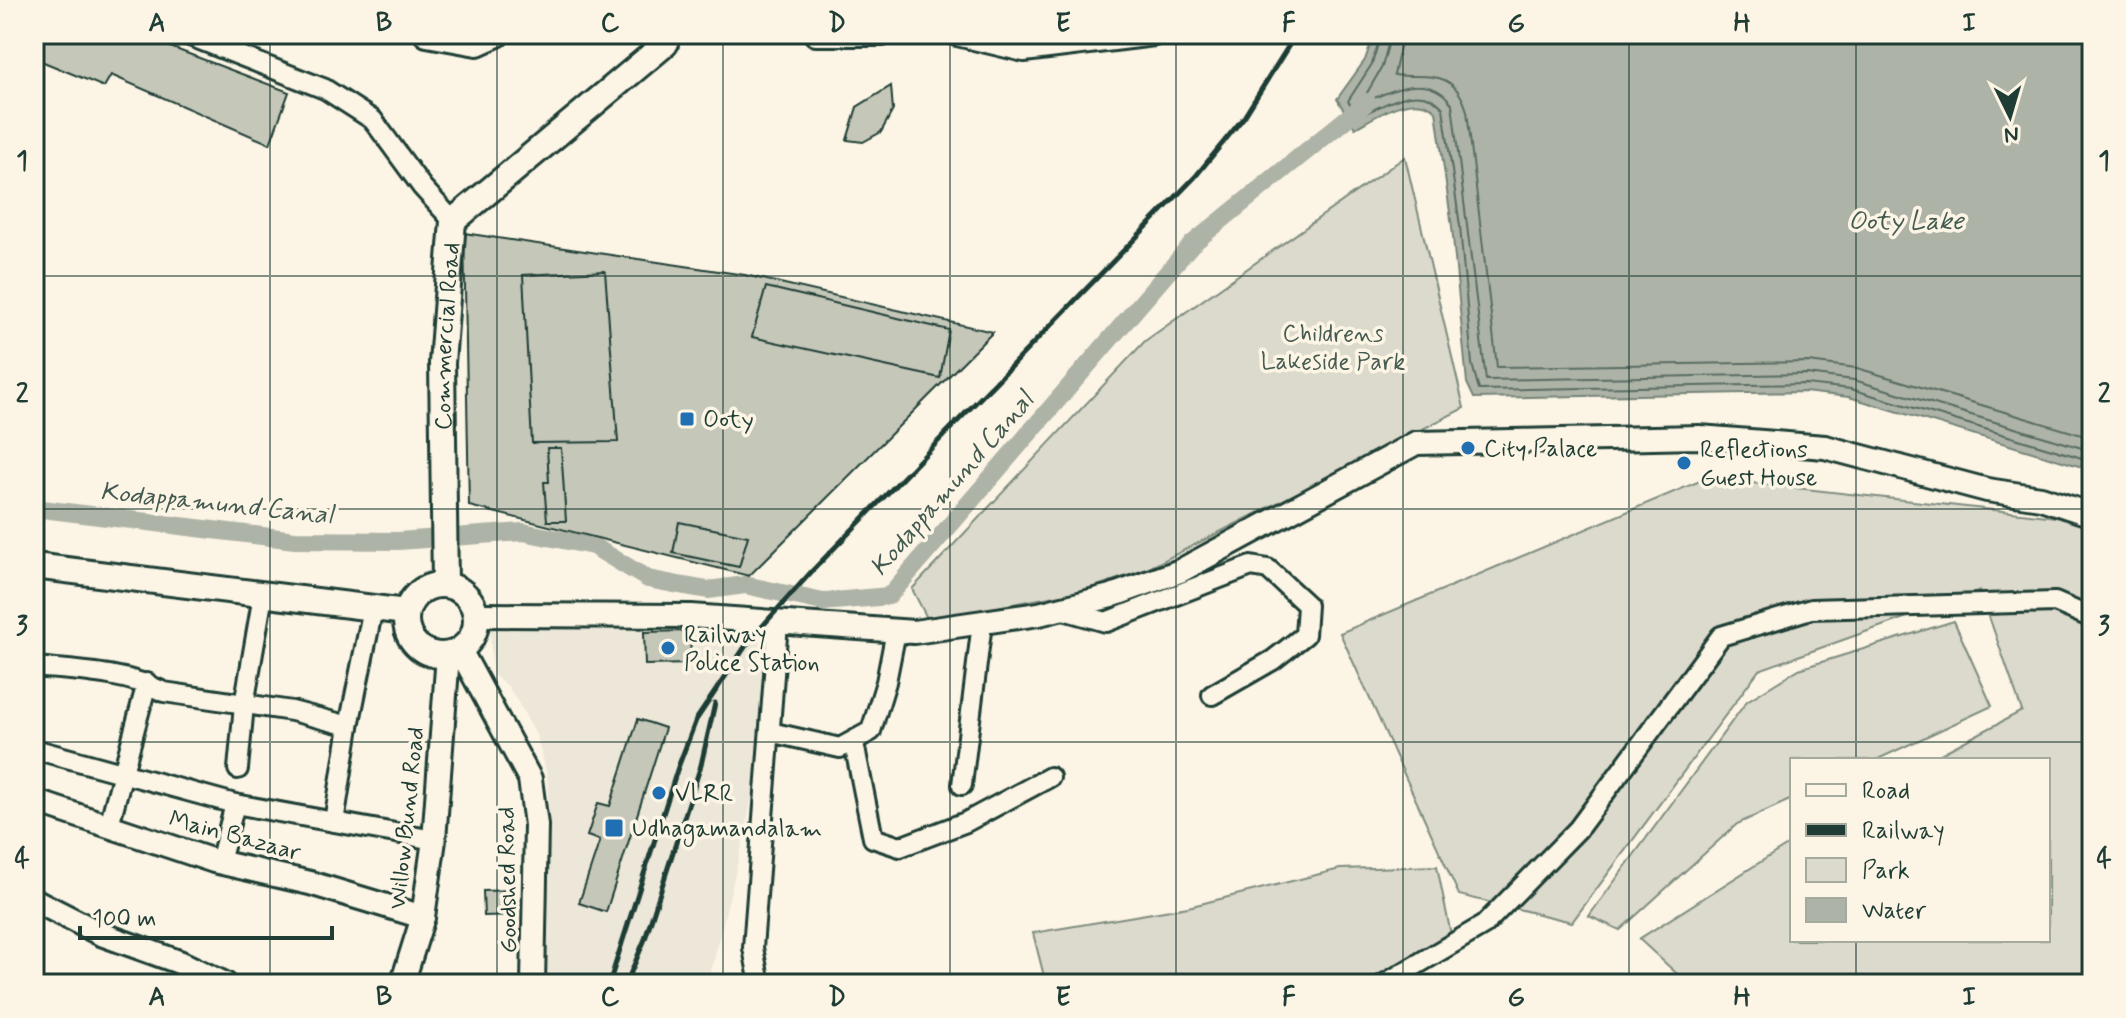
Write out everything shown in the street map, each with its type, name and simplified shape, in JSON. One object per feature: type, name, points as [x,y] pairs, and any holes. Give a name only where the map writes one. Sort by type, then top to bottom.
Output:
[{"type":"main road","points":[[427,34],[477,43],[497,34]]},
{"type":"main road","name":"Commercial Road","points":[[445,584],[442,363],[453,221],[672,37]]},
{"type":"main road","points":[[34,566],[406,612]]},
{"type":"main road","points":[[435,584],[445,584],[466,594],[477,615],[474,634],[454,652],[425,652],[409,635],[406,612],[416,594],[435,584]]},
{"type":"street","points":[[185,34],[325,89],[373,120],[422,187],[453,221]]},
{"type":"street","points":[[816,34],[882,34]]},
{"type":"street","points":[[957,34],[1024,50],[1154,34]]},
{"type":"street","points":[[477,615],[691,616],[896,631],[982,623],[1060,609],[1180,571],[1416,443],[1699,437],[1825,447],[1987,490],[2041,498],[2092,515]]},
{"type":"street","points":[[1060,609],[1106,622],[1251,566],[1268,569],[1307,605],[1305,635],[1273,660],[1212,695]]},
{"type":"street","points":[[238,769],[244,705],[263,595]]},
{"type":"street","points":[[1384,984],[1484,925],[1578,829],[1721,636],[1811,609],[2055,602],[2092,618]]},
{"type":"street","points":[[334,822],[349,726],[373,608]]},
{"type":"street","points":[[760,984],[753,948],[778,623]]},
{"type":"street","points":[[962,785],[982,623]]},
{"type":"street","points":[[770,732],[840,748],[871,731],[896,631]]},
{"type":"street","name":"Willow Bund Road","points":[[402,984],[423,917],[454,652]]},
{"type":"street","name":"Goodshed Road","points":[[454,652],[530,779],[536,825],[533,984]]},
{"type":"street","points":[[34,667],[96,672],[147,683],[164,692],[292,711],[349,726]]},
{"type":"street","points":[[109,825],[147,683]]},
{"type":"street","points":[[854,743],[873,838],[900,847],[966,822],[1050,777]]},
{"type":"street","points":[[34,749],[235,804],[434,840]]},
{"type":"street","name":"Main Bazaar","points":[[34,801],[220,862],[310,883],[423,917]]},
{"type":"street","points":[[220,862],[235,804]]},
{"type":"street","points":[[34,900],[101,934],[179,962],[225,984]]},
{"type":"shaded area","points":[[753,627],[780,644],[745,833],[708,984],[543,984],[550,827],[547,775],[537,737],[522,709],[507,685],[492,674],[490,628]]},
{"type":"green space","name":"Childrens Lakeside Park","points":[[1405,157],[1464,408],[1145,570],[1082,591],[928,620],[912,589],[1145,341]]},
{"type":"green space","points":[[1707,478],[2083,520],[2092,524],[2092,984],[1688,984],[1639,939],[1790,843],[1790,942],[2050,942],[2050,758],[1933,758],[2022,711],[1980,591],[1759,670],[1572,922],[1459,895],[1340,633]]},
{"type":"green space","points":[[1954,621],[1992,706],[1880,758],[1790,758],[1790,800],[1737,824],[1620,930],[1589,916],[1747,701],[1799,669]]},
{"type":"green space","points":[[1437,866],[1452,940],[1359,984],[1046,984],[1033,933],[1188,907],[1340,869]]},
{"type":"water","name":"Ooty Lake","points":[[1374,34],[2092,34],[2092,470],[1849,397],[1804,392],[1474,398],[1467,383],[1452,227],[1436,111],[1427,105],[1406,104],[1355,128],[1337,99],[1365,60]]},
{"type":"building","points":[[34,34],[136,34],[289,92],[270,144],[111,75],[104,87],[34,58]]},
{"type":"building","points":[[891,86],[893,110],[881,132],[863,142],[847,140],[857,107]]},
{"type":"building","name":"Ooty","points":[[464,233],[745,275],[993,332],[749,576],[469,506]]},
{"type":"building","points":[[605,271],[618,442],[532,443],[523,275]]},
{"type":"building","points":[[766,287],[949,330],[940,378],[752,337]]},
{"type":"building","points":[[547,448],[561,448],[566,521],[547,521],[544,482],[549,482]]},
{"type":"building","points":[[679,522],[748,536],[739,567],[673,553]]},
{"type":"building","name":"Railway Police Station","points":[[690,631],[691,664],[645,665],[644,632]]},
{"type":"building","points":[[638,719],[665,728],[606,912],[579,903],[600,840],[587,836],[598,803],[610,806]]},
{"type":"building","points":[[515,890],[516,915],[484,916],[483,891]]},
{"type":"waterway","name":"Kodappamund Canal","points":[[34,508],[295,540],[398,541],[523,532],[593,546],[648,579],[679,585],[708,590],[745,585],[823,602],[889,596],[1192,244],[1367,102]]},
{"type":"railway","points":[[609,984],[696,720],[749,641],[813,570],[1195,177],[1244,117],[1296,34]]},
{"type":"railway","points":[[626,984],[645,939],[701,765],[715,703]]},
{"type":"place","name":"Ooty","points":[[687,419]]},
{"type":"place","name":"City Palace","points":[[1468,448]]},
{"type":"place","name":"Reflections Guest House","points":[[1684,463]]},
{"type":"place","name":"Railway Police Station","points":[[668,648]]},
{"type":"place","name":"VLRR","points":[[659,793]]},
{"type":"place","name":"Udhagamandalam","points":[[614,828]]}]
